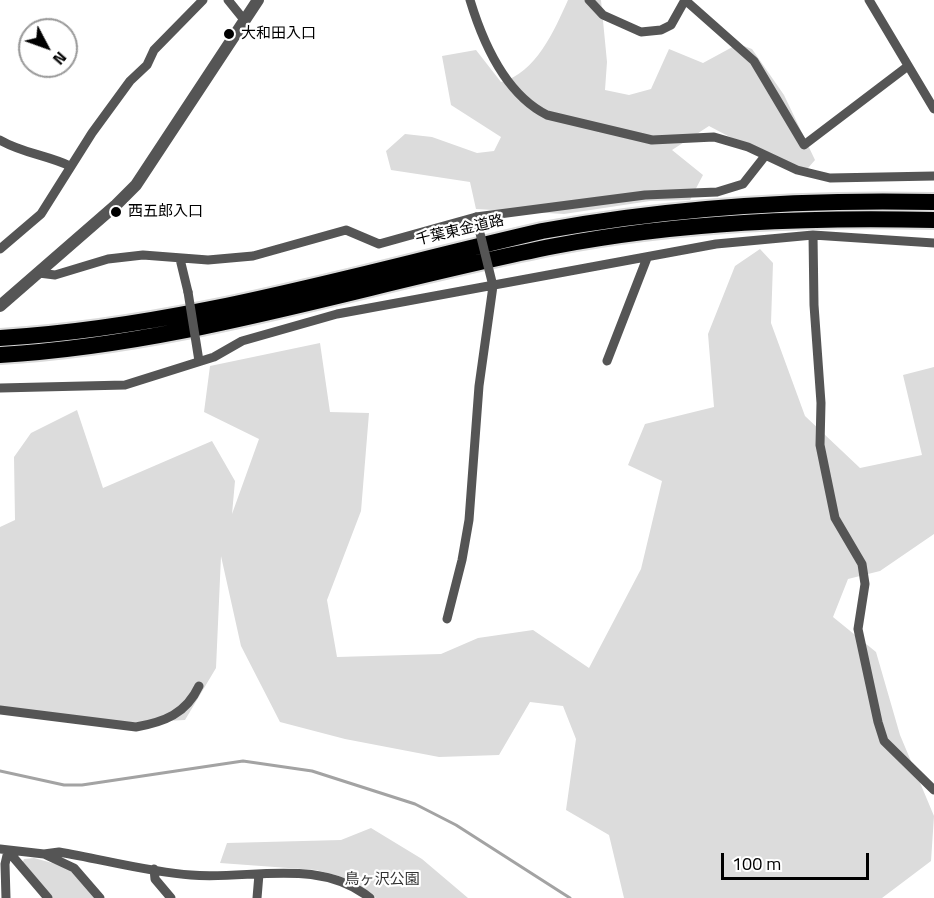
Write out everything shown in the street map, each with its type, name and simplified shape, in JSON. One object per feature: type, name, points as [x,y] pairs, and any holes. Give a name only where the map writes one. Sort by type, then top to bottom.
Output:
[{"type":"highway","name":"千葉東金道路","points":[[0,338],[83,330],[217,308],[531,233],[597,221],[749,204],[934,202]]},
{"type":"highway","points":[[0,355],[78,347],[188,330],[463,266],[639,232],[778,220],[846,218],[934,220]]},
{"type":"street","points":[[0,249],[41,214],[70,166],[130,81],[147,65],[154,50],[203,0]]},
{"type":"street","points":[[228,0],[245,21]]},
{"type":"street","points":[[0,306],[136,185],[258,0]]},
{"type":"street","points":[[470,0],[491,52],[510,85],[530,105],[546,115],[652,140],[714,137],[748,147],[796,170],[830,178],[934,176]]},
{"type":"street","points":[[589,0],[603,15],[641,32],[661,30],[671,25],[685,0],[754,61],[804,145],[908,66]]},
{"type":"street","points":[[869,0],[934,109]]},
{"type":"street","points":[[0,140],[12,147],[51,157],[70,166]]},
{"type":"street","points":[[39,273],[55,275],[108,259],[143,255],[208,260],[253,256],[346,231],[379,244],[476,217],[645,195],[717,192],[743,184],[765,156]]},
{"type":"street","points":[[447,619],[469,520],[474,440],[493,286],[476,217]]},
{"type":"street","points":[[813,235],[814,305],[821,403],[820,445],[835,518],[862,564],[866,584],[858,629],[878,722],[884,741],[934,790]]},
{"type":"street","points":[[0,388],[126,385],[214,357],[242,341],[337,314],[716,244],[813,235],[934,243]]},
{"type":"street","points":[[607,361],[647,258]]},
{"type":"street","points":[[180,259],[188,292],[199,361]]},
{"type":"street","points":[[0,710],[136,727],[174,716],[186,707],[199,686]]},
{"type":"street","points":[[4,850],[44,854],[59,852],[190,875],[287,873],[321,876],[353,887],[370,898]]},
{"type":"street","points":[[4,850],[6,898]]},
{"type":"street","points":[[4,850],[48,898]]},
{"type":"street","points":[[44,854],[74,868],[100,898]]},
{"type":"street","points":[[154,869],[155,879],[171,898]]},
{"type":"street","points":[[257,898],[259,874]]},
{"type":"green space","points":[[568,0],[601,0],[607,62],[605,90],[629,95],[651,89],[669,49],[703,63],[738,44],[752,49],[784,95],[815,160],[802,175],[709,126],[672,150],[703,175],[690,200],[650,201],[564,214],[476,209],[470,182],[391,170],[386,151],[405,134],[432,137],[477,153],[494,151],[501,137],[451,105],[442,56],[476,50],[501,82],[513,77],[524,70],[542,49],[557,25]]},
{"type":"green space","points":[[760,249],[773,263],[771,323],[805,416],[860,468],[922,455],[903,375],[934,367],[934,534],[880,571],[848,579],[833,617],[876,652],[900,735],[934,816],[931,861],[882,898],[624,898],[609,835],[566,810],[576,739],[563,706],[530,702],[499,755],[439,757],[345,739],[280,722],[241,646],[221,556],[216,668],[185,720],[128,723],[0,710],[0,527],[15,520],[14,457],[31,433],[77,410],[103,488],[212,441],[235,481],[232,514],[259,439],[204,412],[210,366],[320,343],[330,412],[369,413],[361,511],[327,600],[337,657],[441,654],[478,638],[533,630],[589,668],[641,569],[662,481],[628,465],[645,424],[714,407],[708,334],[735,266]]},
{"type":"green space","name":"鳥ヶ沢公園","points":[[371,828],[422,859],[468,898],[376,898],[339,876],[316,870],[220,863],[227,843],[341,840]]},
{"type":"green space","points":[[34,858],[67,867],[95,898],[52,898],[22,864],[24,859]]},
{"type":"waterway","points":[[0,771],[64,785],[82,785],[243,761],[312,771],[415,804],[456,825],[570,898]]},
{"type":"place","name":"大和田入口","points":[[229,34]]},
{"type":"place","name":"西五郎入口","points":[[116,212]]}]
